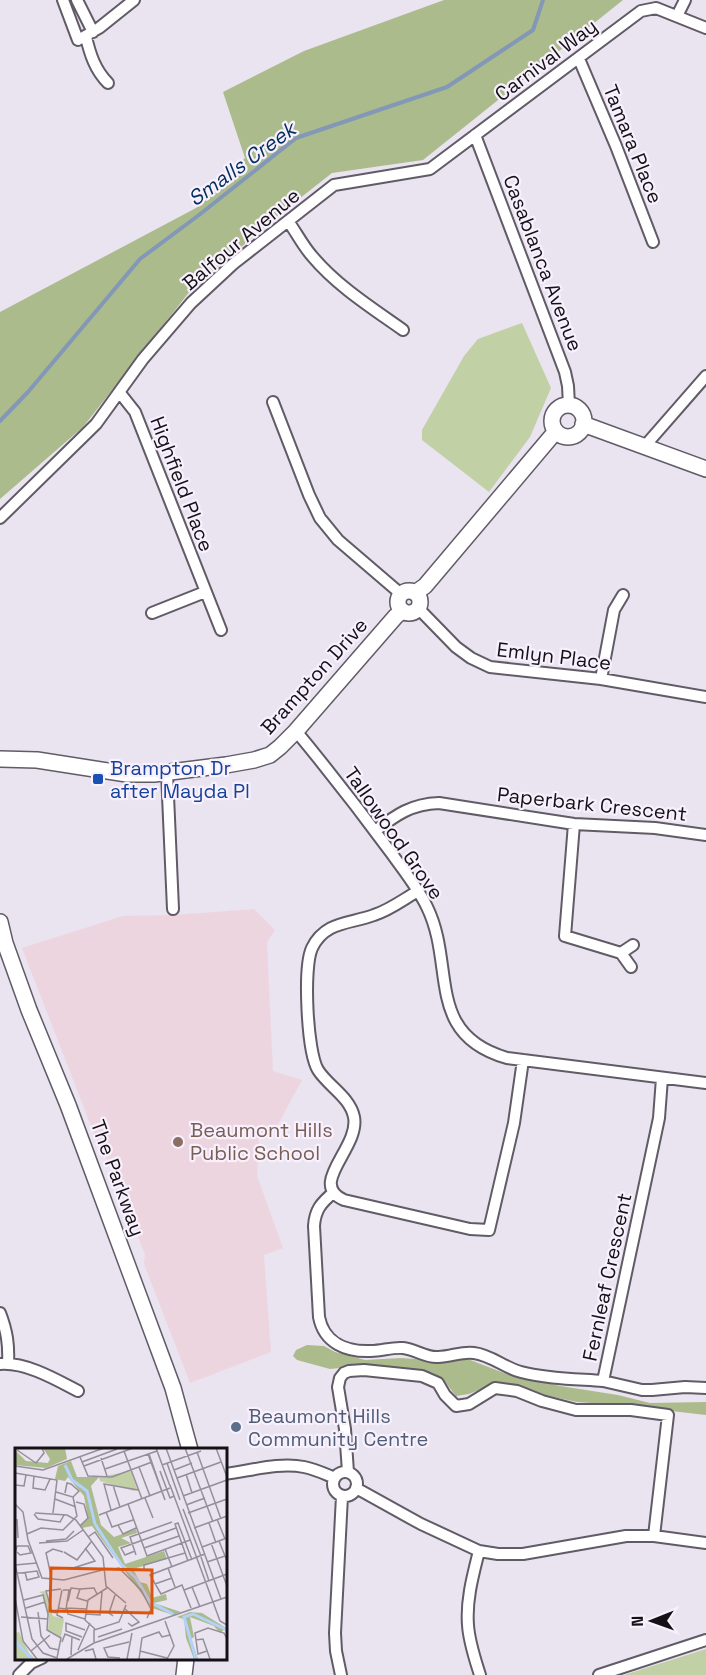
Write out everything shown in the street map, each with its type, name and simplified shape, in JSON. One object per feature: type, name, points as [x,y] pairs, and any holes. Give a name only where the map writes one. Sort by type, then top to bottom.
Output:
[{"type":"street","points":[[63,0],[86,36]]},
{"type":"street","points":[[77,0],[93,61],[108,83]]},
{"type":"street","points":[[86,36],[134,0]]},
{"type":"street","points":[[677,16],[684,0]]},
{"type":"street","name":"Carnival Way","points":[[475,135],[641,11],[656,8],[706,28]]},
{"type":"street","name":"Tamara Place","points":[[579,59],[652,242]]},
{"type":"street","name":"Balfour Avenue","points":[[0,518],[96,424],[143,359],[191,303],[233,264],[334,185],[430,169],[475,135]]},
{"type":"street","name":"Casablanca Avenue","points":[[475,135],[565,372],[569,405]]},
{"type":"street","points":[[288,221],[311,256],[331,275],[351,293],[404,330]]},
{"type":"street","points":[[644,447],[706,376]]},
{"type":"street","name":"Highfield Place","points":[[120,393],[135,412],[221,630]]},
{"type":"street","name":"Emlyn Place","points":[[273,402],[320,518],[338,540],[471,658],[490,667],[601,679],[706,697]]},
{"type":"street","points":[[569,405],[578,409],[584,424],[579,431],[570,436],[564,436],[556,431],[552,419],[561,406],[569,405]]},
{"type":"street","points":[[584,424],[706,469]]},
{"type":"street","name":"Brampton Drive","points":[[0,759],[37,760],[127,774],[167,773],[254,760],[270,755],[296,731],[424,586],[556,431]]},
{"type":"street","points":[[152,613],[205,592]]},
{"type":"street","points":[[601,679],[614,610],[623,595]]},
{"type":"street","name":"Tallowood Grove","points":[[296,731],[375,831],[427,907],[434,924],[450,1009],[466,1036],[490,1053],[523,1060],[706,1083]]},
{"type":"street","points":[[167,773],[173,909]]},
{"type":"street","name":"Paperbark Crescent","points":[[375,831],[403,811],[424,804],[439,803],[574,824],[655,828],[706,835]]},
{"type":"street","points":[[574,824],[565,936],[621,952],[631,967]]},
{"type":"street","points":[[418,891],[375,915],[336,925],[326,931],[311,949],[308,970],[312,1056],[317,1068],[350,1107],[354,1116],[354,1134],[330,1179],[333,1193],[344,1200],[470,1229],[489,1230],[514,1122],[523,1060]]},
{"type":"street","name":"The Parkway","points":[[0,922],[25,1001],[68,1105],[173,1388],[189,1448]]},
{"type":"street","points":[[621,952],[633,945]]},
{"type":"street","name":"Fernleaf Crescent","points":[[662,1078],[659,1118],[603,1381],[642,1390],[706,1388]]},
{"type":"street","points":[[333,1193],[318,1208],[314,1226],[319,1317],[321,1328],[335,1342],[353,1349],[372,1351],[407,1348],[430,1357],[462,1352],[477,1353],[520,1372],[548,1377],[603,1381]]},
{"type":"street","points":[[0,1313],[7,1330],[9,1346],[4,1364],[48,1376],[78,1391]]},
{"type":"street","points":[[348,1472],[345,1429],[338,1387],[340,1378],[349,1371],[364,1370],[422,1376],[438,1383],[445,1395],[456,1406],[469,1404],[495,1388],[517,1391],[542,1401],[576,1410],[615,1409],[668,1415],[654,1536]]},
{"type":"street","points":[[226,1474],[296,1466],[307,1467],[335,1478]]},
{"type":"street","points":[[348,1472],[355,1477],[356,1488],[349,1495],[342,1496],[334,1489],[335,1478],[341,1473],[348,1472]]},
{"type":"street","points":[[356,1488],[421,1524],[479,1551],[498,1554],[523,1554],[640,1535],[706,1543]]},
{"type":"street","points":[[341,1675],[335,1633],[342,1496]]},
{"type":"street","points":[[479,1551],[470,1591],[468,1625],[472,1650],[480,1675]]},
{"type":"street","points":[[599,1675],[706,1640]]},
{"type":"street","points":[[19,1675],[31,1663],[39,1660]]},
{"type":"street","points":[[184,1675],[186,1660]]},
{"type":"shaded area","name":"Beaumont Hills Public School","points":[[254,909],[275,930],[267,942],[273,1071],[302,1080],[276,1128],[259,1135],[257,1176],[283,1248],[264,1255],[271,1352],[190,1383],[144,1264],[145,1255],[112,1166],[100,1149],[22,948],[123,916]]},
{"type":"green space","points":[[444,0],[623,0],[423,160],[332,173],[276,217],[190,291],[83,427],[0,499],[0,312],[196,208],[245,158],[223,92],[304,51]]},
{"type":"green space","points":[[522,323],[551,388],[530,437],[489,492],[422,440],[422,430],[464,356],[478,339]]},
{"type":"green space","points":[[307,1345],[324,1346],[335,1352],[365,1360],[465,1358],[504,1373],[650,1403],[706,1402],[706,1415],[577,1402],[493,1384],[469,1394],[456,1396],[442,1378],[433,1373],[359,1366],[330,1369],[297,1360],[293,1356],[296,1350]]},
{"type":"green space","points":[[706,1649],[706,1675],[624,1675]]},
{"type":"waterway","name":"Smalls Creek","points":[[0,421],[28,392],[140,259],[296,138],[447,87],[533,30],[543,0]]},
{"type":"place","name":"Brampton Dr after Mayda Pl","points":[[98,779]]},
{"type":"place","name":"Beaumont Hills Public School","points":[[178,1142]]},
{"type":"place","name":"Beaumont Hills Community Centre","points":[[236,1427]]}]
